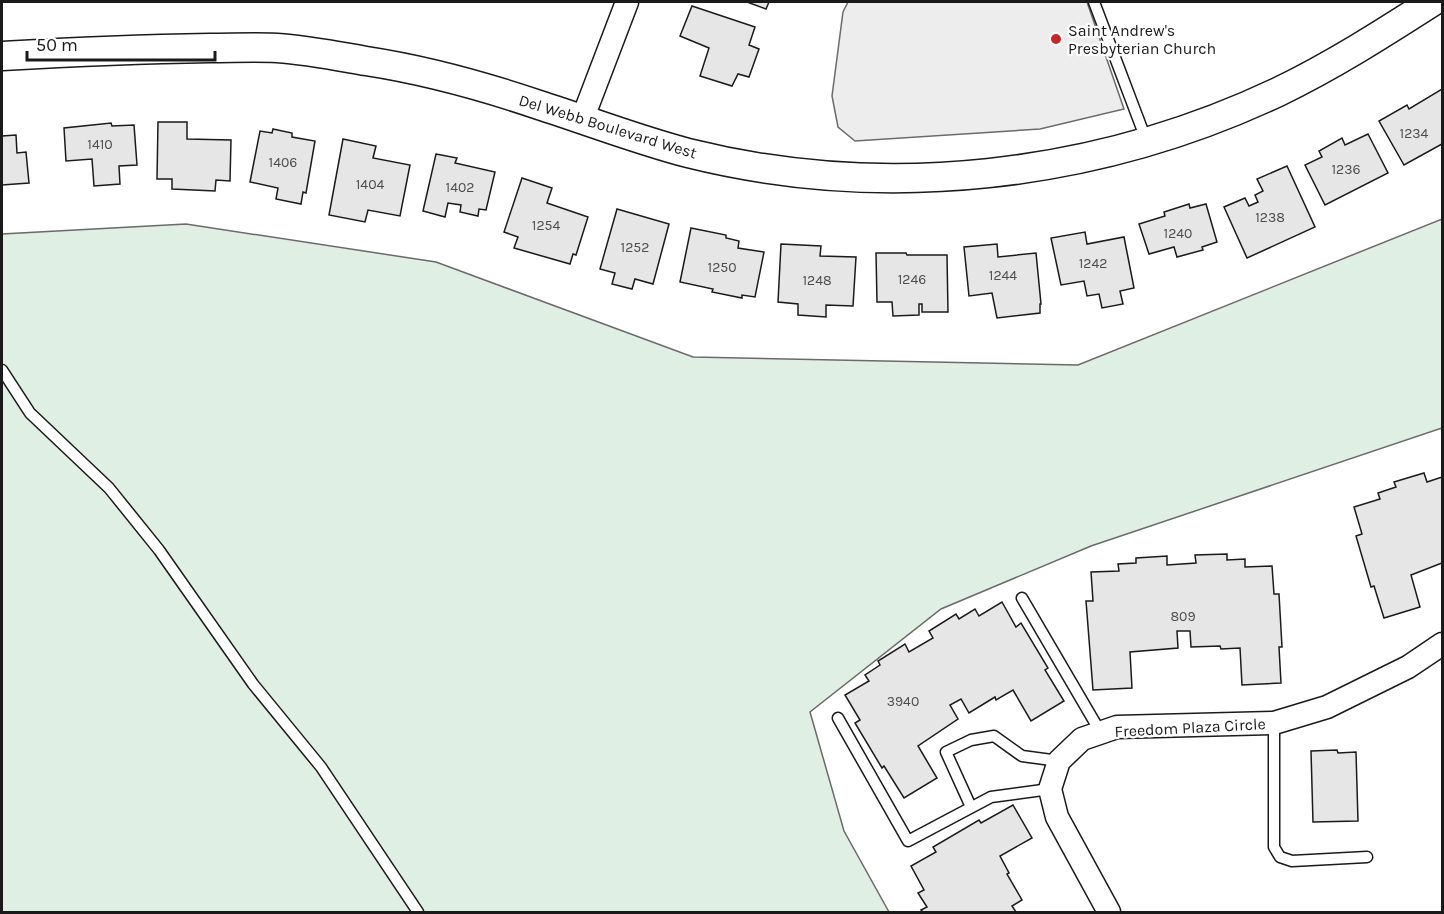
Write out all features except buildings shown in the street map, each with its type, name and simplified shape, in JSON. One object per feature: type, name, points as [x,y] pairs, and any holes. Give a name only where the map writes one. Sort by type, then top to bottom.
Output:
[{"type":"street","points":[[582,120],[627,2]]},
{"type":"street","name":"Del Webb Boulevard West","points":[[2,56],[150,48],[277,48],[365,60],[430,74],[507,95],[651,143],[736,164],[800,173],[867,177],[947,176],[1066,162],[1147,142],[1211,121],[1286,88],[1343,58],[1432,2]]},
{"type":"street","name":"Freedom Plaza Circle","points":[[1050,789],[1059,761],[1082,739],[1117,727],[1274,723],[1327,707],[1408,667],[1443,644]]},
{"type":"street","points":[[1050,789],[1058,817],[1109,912]]},
{"type":"lane","points":[[1094,2],[1147,142]]},
{"type":"lane","points":[[2,370],[30,413],[109,488],[159,550],[253,684],[321,767],[418,912]]},
{"type":"lane","points":[[1022,598],[1101,733]]},
{"type":"lane","points":[[838,718],[908,841],[991,797],[1050,789]]},
{"type":"lane","points":[[1274,723],[1274,847],[1280,857],[1292,861],[1367,857]]},
{"type":"lane","points":[[971,807],[946,752],[971,740],[994,736],[1022,756],[1059,761]]},
{"type":"green space","points":[[1442,219],[1442,428],[1091,546],[941,609],[810,712],[844,831],[889,912],[2,912],[2,234],[186,224],[436,262],[693,357],[1078,365]]},
{"type":"shaded area","points":[[848,2],[1087,2],[1124,109],[1040,129],[855,141],[838,127],[832,96],[843,12]]},
{"type":"place","name":"Saint Andrew's Presbyterian Church","points":[[1056,39]]}]
